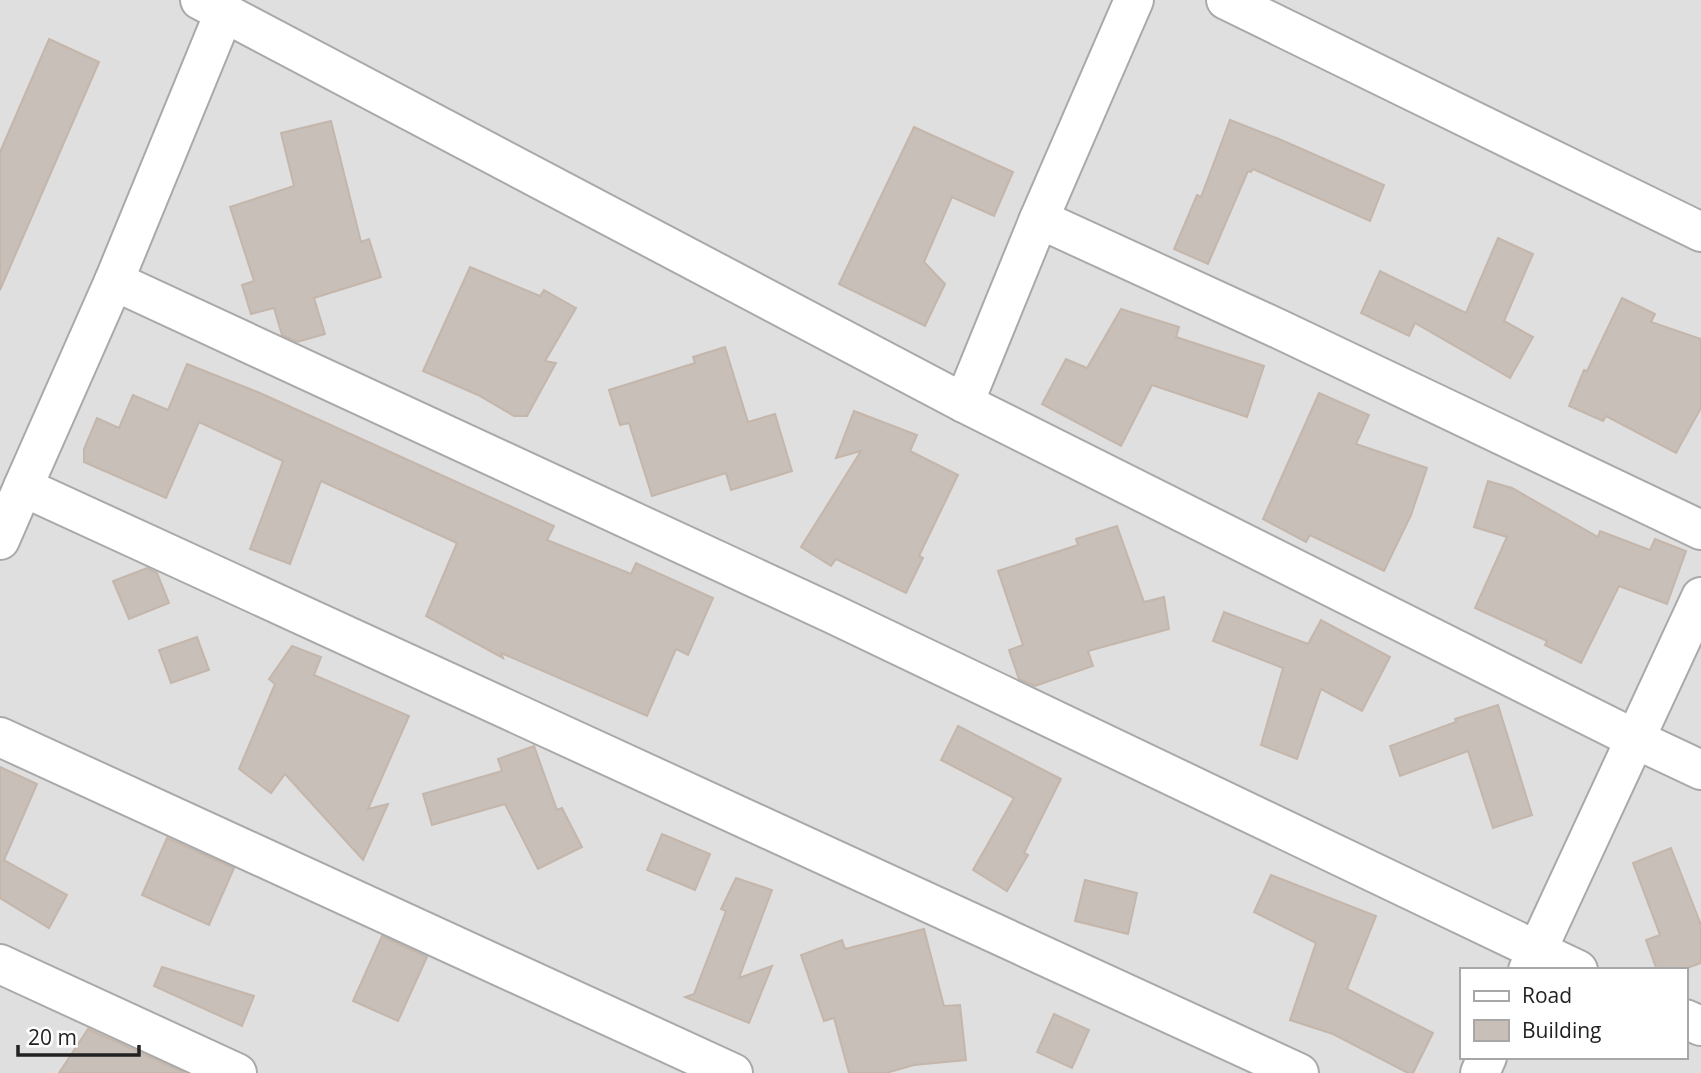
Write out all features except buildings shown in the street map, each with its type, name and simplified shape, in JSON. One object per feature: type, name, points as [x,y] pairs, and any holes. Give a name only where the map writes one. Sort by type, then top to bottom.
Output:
[{"type":"street","points":[[964,403],[1039,219],[1134,0]]},
{"type":"street","points":[[1226,0],[1701,232]]},
{"type":"street","points":[[0,540],[114,281],[212,7],[964,403],[1701,770]]},
{"type":"street","points":[[1039,219],[1293,336],[1701,530]]},
{"type":"street","points":[[114,281],[821,608],[1532,960],[1569,968]]},
{"type":"street","points":[[23,487],[1299,1073]]},
{"type":"street","points":[[1532,960],[1701,597]]},
{"type":"street","points":[[0,737],[733,1073]]},
{"type":"street","points":[[0,964],[237,1073]]},
{"type":"shaded area","points":[[0,0],[1701,0],[1701,1073],[0,1073]]}]
